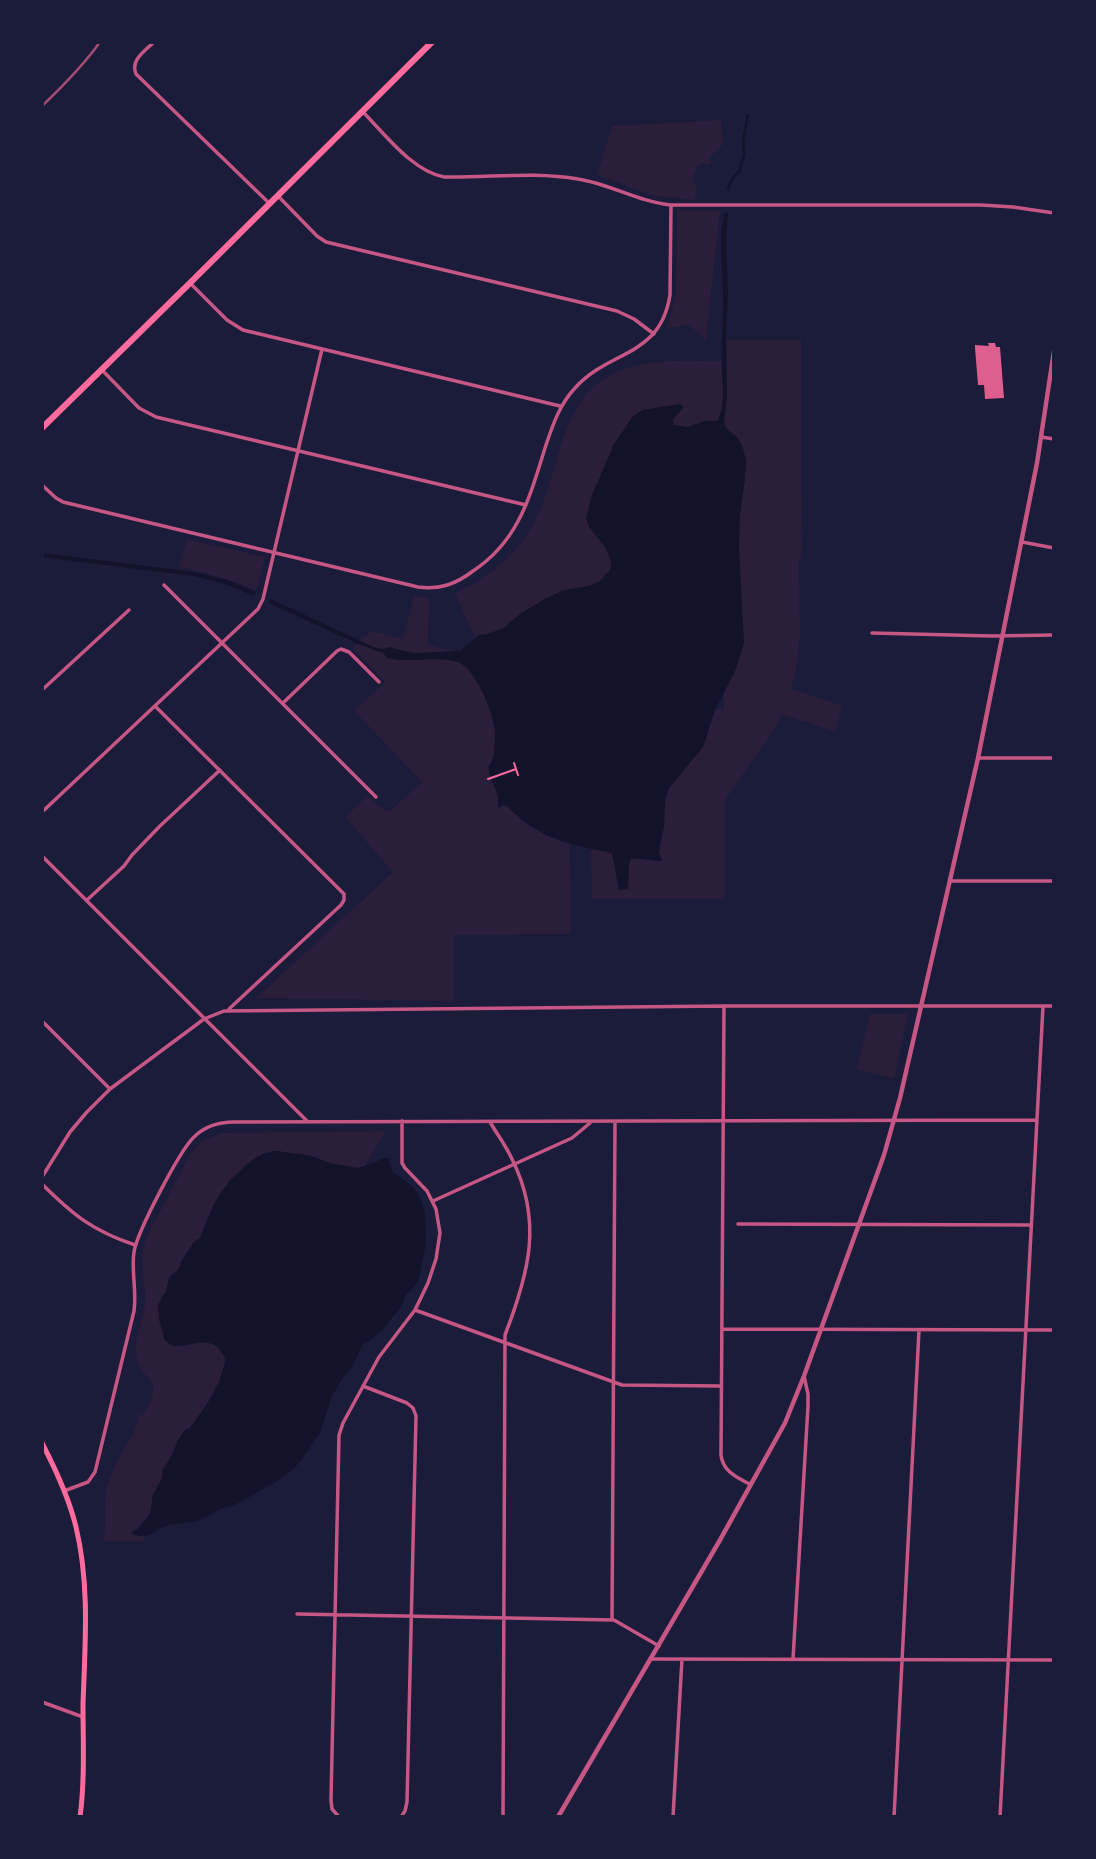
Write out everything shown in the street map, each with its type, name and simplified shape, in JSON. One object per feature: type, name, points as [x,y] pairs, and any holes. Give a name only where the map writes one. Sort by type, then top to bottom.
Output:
[{"type":"main road","points":[[42,428],[432,42]]},
{"type":"main road","points":[[42,1443],[64,1491],[76,1530],[84,1576],[80,1817]]},
{"type":"street","points":[[154,42],[135,61],[135,74],[270,204]]},
{"type":"street","points":[[362,111],[407,156],[437,176],[566,177],[599,183],[651,202],[671,205],[981,205],[1054,213]]},
{"type":"street","points":[[278,196],[326,242],[610,309],[629,316],[654,334]]},
{"type":"street","points":[[42,485],[61,502],[274,553],[418,587],[436,588],[456,583],[491,558],[511,535],[526,506],[555,419],[572,390],[603,365],[638,349],[654,334],[666,314],[670,295],[671,205]]},
{"type":"street","points":[[190,284],[234,326],[561,406]]},
{"type":"street","points":[[42,813],[258,610],[322,349]]},
{"type":"street","points":[[558,1817],[659,1646],[785,1423],[859,1225],[895,1119],[978,758],[1041,437],[1054,351]]},
{"type":"street","points":[[102,370],[139,408],[151,415],[526,506]]},
{"type":"street","points":[[1041,437],[1054,439]]},
{"type":"street","points":[[1021,542],[1054,548]]},
{"type":"street","points":[[163,585],[376,797]]},
{"type":"street","points":[[42,690],[129,610]]},
{"type":"street","points":[[872,634],[1054,635]]},
{"type":"street","points":[[283,703],[337,651],[343,649],[379,682]]},
{"type":"street","points":[[156,706],[342,891],[344,898],[341,905],[227,1010]]},
{"type":"street","points":[[978,758],[1054,758]]},
{"type":"street","points":[[87,900],[124,866],[160,826],[220,771]]},
{"type":"street","points":[[42,856],[307,1121]]},
{"type":"street","points":[[951,881],[1054,881]]},
{"type":"street","points":[[724,1006],[722,1460],[727,1471],[751,1485]]},
{"type":"street","points":[[1000,1817],[1043,1006]]},
{"type":"street","points":[[42,1177],[70,1132],[110,1089],[204,1018],[227,1010],[1054,1006]]},
{"type":"street","points":[[42,1021],[110,1089]]},
{"type":"street","points":[[64,1491],[88,1482],[95,1472],[134,1311],[136,1294],[133,1262],[141,1229],[182,1152],[199,1132],[212,1126],[225,1122],[307,1121],[1037,1120]]},
{"type":"street","points":[[339,1817],[332,1809],[331,1800],[339,1434],[382,1352],[415,1310],[431,1276],[439,1247],[440,1227],[433,1202],[402,1163],[402,1121]]},
{"type":"street","points":[[490,1121],[515,1164],[527,1201],[531,1240],[526,1273],[505,1335],[503,1817]]},
{"type":"street","points":[[433,1202],[572,1138],[591,1122]]},
{"type":"street","points":[[612,1620],[615,1122]]},
{"type":"street","points":[[42,1184],[86,1223],[135,1245]]},
{"type":"street","points":[[738,1224],[1031,1225]]},
{"type":"street","points":[[415,1310],[622,1385],[721,1386]]},
{"type":"street","points":[[722,1329],[1054,1330]]},
{"type":"street","points":[[894,1817],[919,1330]]},
{"type":"street","points":[[793,1659],[808,1406],[804,1376]]},
{"type":"street","points":[[363,1386],[407,1403],[416,1414],[407,1802],[401,1817]]},
{"type":"street","points":[[297,1614],[616,1620],[659,1646]]},
{"type":"street","points":[[651,1659],[1054,1660]]},
{"type":"street","points":[[673,1817],[682,1659]]},
{"type":"street","points":[[42,1702],[83,1717]]},
{"type":"path","points":[[514,763],[518,775]]},
{"type":"path","points":[[488,779],[516,769]]},
{"type":"shaded area","points":[[721,120],[723,144],[709,158],[712,162],[698,166],[692,179],[697,187],[695,200],[655,196],[597,175],[612,126]]},
{"type":"shaded area","points":[[677,210],[720,211],[706,340],[689,325],[667,328],[676,295]]},
{"type":"shaded area","points":[[728,212],[727,397],[724,423],[742,445],[746,460],[739,547],[744,643],[736,669],[714,712],[703,747],[669,788],[665,799],[664,827],[659,852],[662,861],[631,858],[628,889],[619,890],[612,853],[555,838],[531,826],[507,806],[503,805],[498,809],[497,794],[489,770],[494,753],[494,724],[480,687],[463,665],[448,660],[387,658],[383,653],[269,603],[271,599],[373,647],[390,647],[415,653],[460,651],[479,635],[503,628],[543,600],[564,590],[589,586],[600,581],[610,570],[611,561],[586,518],[592,495],[614,444],[633,416],[643,410],[680,404],[683,408],[673,419],[673,425],[688,427],[704,421],[717,421],[720,415],[723,395],[721,234],[724,216]]},
{"type":"shaded area","points":[[724,340],[801,340],[800,636],[791,689],[843,706],[835,731],[782,715],[725,800],[725,899],[592,899],[591,849],[613,853],[618,887],[629,874],[631,858],[662,860],[659,852],[664,827],[665,799],[672,782],[703,747],[716,709],[724,711],[724,475],[654,600],[484,658],[455,593],[480,580],[502,563],[529,531],[545,499],[565,433],[586,395],[603,380],[636,365],[674,361],[724,361]]},
{"type":"shaded area","points":[[187,539],[265,557],[256,591],[219,577],[179,567]]},
{"type":"shaded area","points":[[42,553],[194,572],[227,580],[256,592],[254,596],[226,584],[193,576],[42,557]]},
{"type":"shaded area","points":[[414,596],[429,598],[428,645],[453,651],[458,661],[476,678],[487,700],[495,736],[493,758],[488,767],[499,795],[498,807],[507,806],[536,829],[570,844],[571,934],[454,935],[454,1001],[256,998],[393,872],[345,817],[367,796],[390,811],[422,782],[354,711],[385,682],[352,648],[371,631],[403,639]]},
{"type":"shaded area","points":[[870,1014],[908,1014],[894,1079],[857,1069]]},
{"type":"shaded area","points":[[386,1131],[365,1166],[359,1168],[333,1164],[312,1156],[276,1151],[265,1153],[248,1163],[221,1192],[200,1238],[182,1259],[179,1269],[170,1276],[158,1307],[165,1341],[178,1347],[202,1342],[216,1345],[225,1357],[224,1368],[206,1405],[190,1428],[185,1430],[163,1469],[162,1478],[153,1495],[150,1514],[132,1532],[134,1535],[145,1536],[144,1542],[104,1541],[106,1488],[115,1465],[134,1432],[139,1415],[144,1415],[151,1402],[153,1392],[153,1385],[141,1369],[136,1352],[145,1304],[142,1261],[144,1248],[148,1234],[191,1153],[202,1141],[222,1133]]},
{"type":"shaded area","points":[[276,1151],[307,1155],[333,1164],[358,1168],[388,1158],[392,1171],[419,1195],[425,1212],[426,1243],[418,1282],[405,1296],[403,1304],[384,1328],[363,1344],[352,1367],[332,1396],[320,1433],[290,1472],[233,1506],[203,1519],[169,1525],[147,1536],[132,1534],[150,1514],[153,1495],[162,1478],[163,1469],[178,1440],[210,1400],[226,1360],[221,1351],[210,1343],[173,1346],[165,1341],[158,1305],[166,1292],[169,1278],[177,1271],[194,1242],[200,1238],[215,1202],[229,1181],[252,1160]]},
{"type":"building","points":[[988,343],[995,343],[996,347],[1000,347],[1004,398],[985,399],[984,385],[978,385],[975,345],[989,346]]},
{"type":"waterway","points":[[728,189],[733,177],[739,172],[744,155],[743,141],[748,115]]},
{"type":"railway","points":[[42,106],[100,42]]}]
